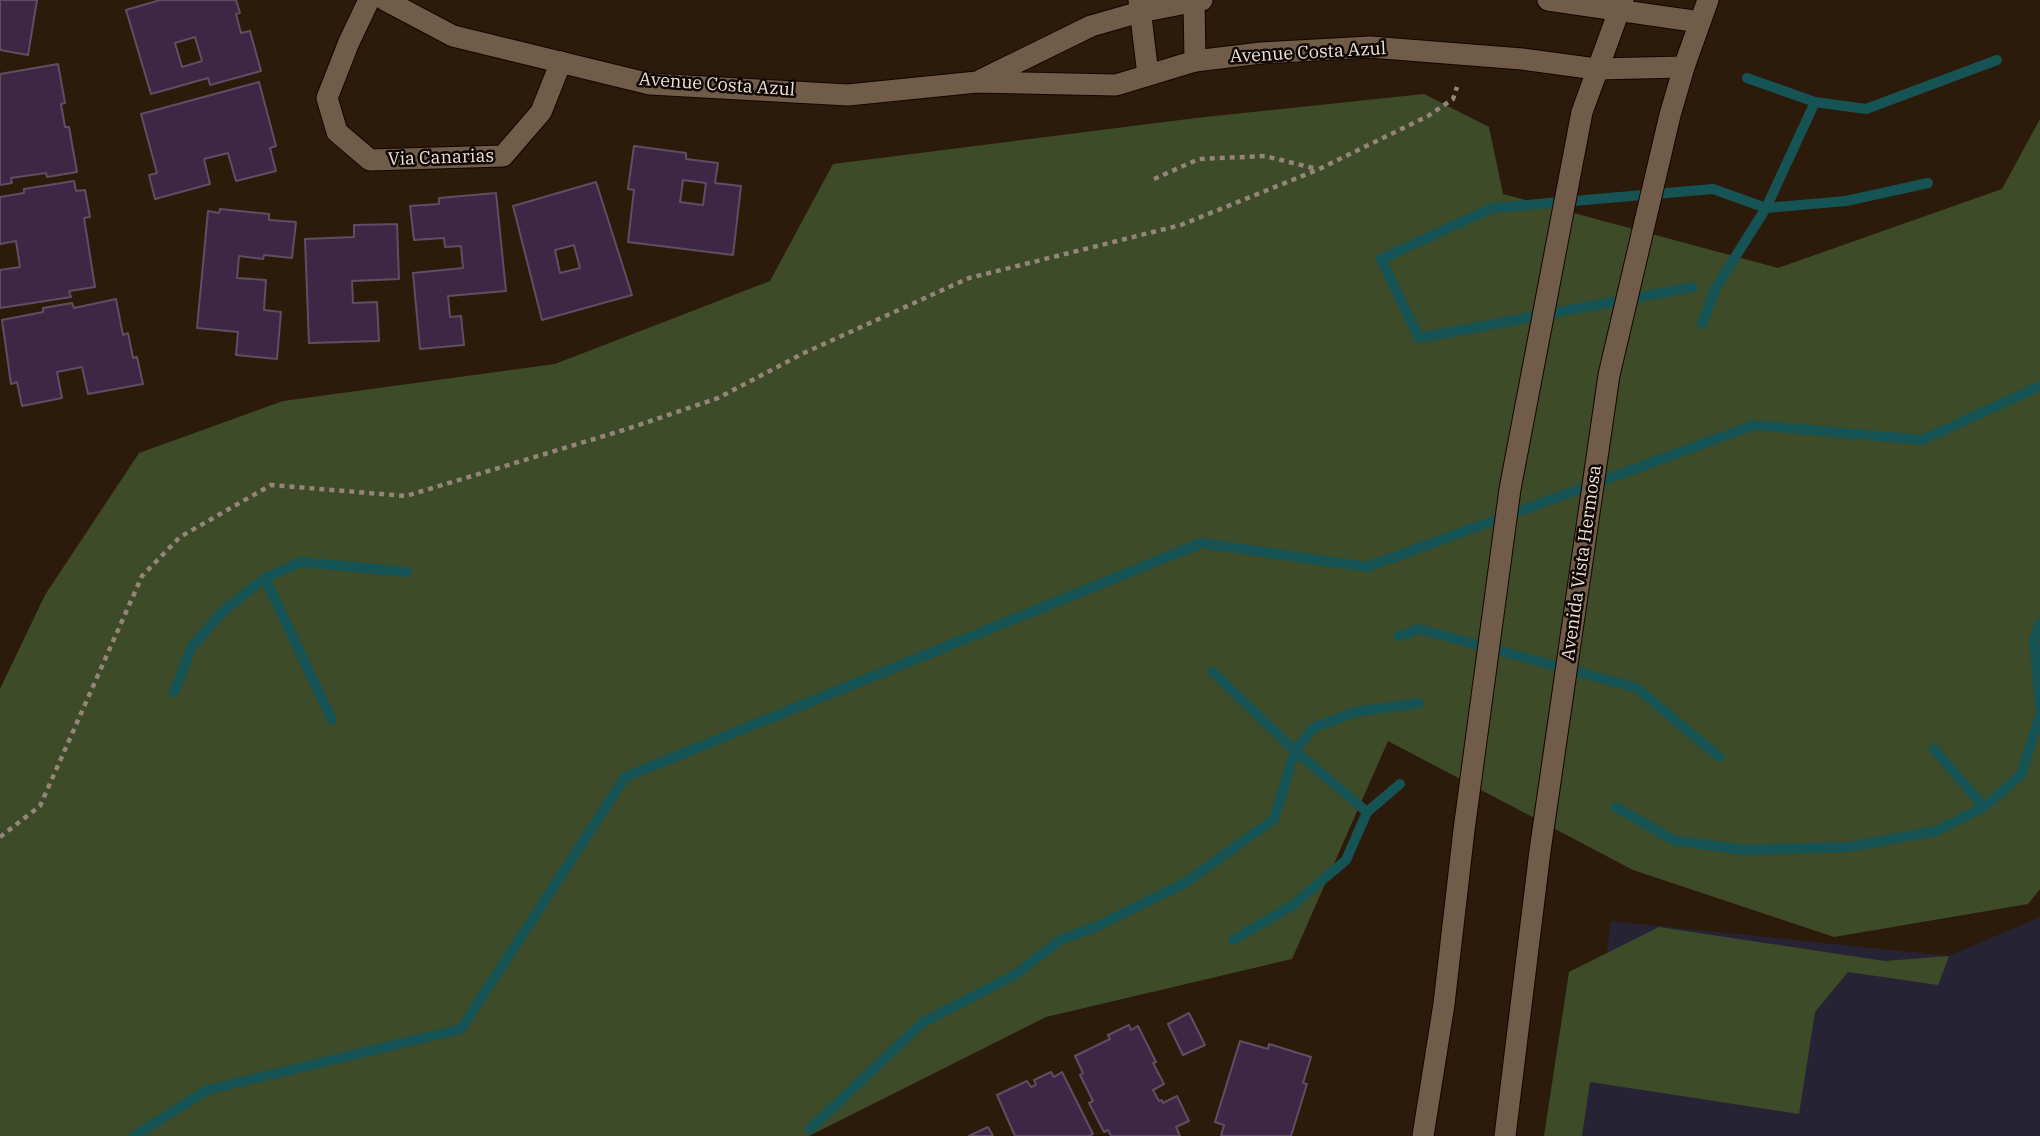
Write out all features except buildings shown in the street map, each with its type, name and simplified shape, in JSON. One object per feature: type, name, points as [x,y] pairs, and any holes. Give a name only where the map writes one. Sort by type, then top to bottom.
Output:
[{"type":"main road","name":"Via Canarias","points":[[369,0],[327,98],[337,132],[370,160],[503,156],[541,112],[561,62]]},
{"type":"main road","name":"Avenue Costa Azul","points":[[385,0],[453,36],[650,83],[848,95],[977,82],[1116,85],[1195,61],[1261,53],[1370,47],[1522,59],[1596,69],[1684,67]]},
{"type":"main road","points":[[1548,0],[1621,5],[1700,22]]},
{"type":"main road","name":"Avenida Vista Hermosa","points":[[1505,1136],[1540,852],[1609,375],[1670,115],[1708,0]]},
{"type":"main road","name":"Avenue Costa Azul","points":[[977,82],[1091,26],[1140,6],[1197,1]]},
{"type":"main road","points":[[1195,61],[1197,1]]},
{"type":"main road","points":[[1423,1136],[1444,1004],[1464,830],[1510,489],[1583,112],[1596,69],[1621,5]]},
{"type":"main road","points":[[1140,6],[1148,75]]},
{"type":"path","points":[[0,836],[40,806],[142,576],[180,537],[271,485],[407,496],[626,429],[718,398],[804,353],[969,278],[1181,225],[1317,170],[1428,116],[1453,99],[1457,87]]},
{"type":"path","points":[[1154,179],[1199,159],[1265,156],[1317,170]]},
{"type":"shaded area","points":[[2040,917],[2040,1136],[1582,1136],[1611,921],[1949,956]]},
{"type":"green space","points":[[1424,94],[1489,127],[1503,194],[1778,268],[2002,189],[2040,119],[2040,889],[2028,904],[1834,937],[1633,870],[1388,741],[1292,959],[1046,1017],[809,1136],[0,1136],[0,689],[45,595],[139,453],[283,401],[555,364],[770,281],[833,164],[1196,118]]},
{"type":"green space","points":[[1659,927],[1885,961],[1949,956],[1938,985],[1848,972],[1815,1012],[1799,1114],[1590,1082],[1582,1136],[1544,1136],[1569,972]]},
{"type":"waterway","points":[[1747,78],[1815,102],[1866,109],[1997,60]]},
{"type":"waterway","points":[[1702,324],[1715,289],[1766,208],[1815,102]]},
{"type":"waterway","points":[[1693,287],[1419,338],[1381,259],[1492,208],[1713,189],[1766,208],[1846,201],[1928,183]]},
{"type":"waterway","points":[[134,1136],[207,1090],[461,1029],[625,777],[1201,543],[1367,567],[1754,425],[1922,440],[2040,386]]},
{"type":"waterway","points":[[174,692],[191,648],[221,613],[265,578],[301,562],[407,572]]},
{"type":"waterway","points":[[265,578],[332,720]]},
{"type":"waterway","points":[[2040,623],[2034,640],[2040,707]]},
{"type":"waterway","points":[[1399,636],[1419,629],[1637,688],[1719,757]]},
{"type":"waterway","points":[[1213,672],[1295,751],[1367,812]]},
{"type":"waterway","points":[[810,1129],[922,1023],[1016,974],[1060,940],[1095,927],[1185,883],[1274,819],[1295,751],[1313,728],[1355,712],[1419,703]]},
{"type":"waterway","points":[[1616,807],[1673,840],[1743,850],[1849,847],[1936,831],[1984,807],[2021,775],[2040,715]]},
{"type":"waterway","points":[[1934,749],[1984,807]]},
{"type":"waterway","points":[[1233,940],[1293,905],[1346,860],[1367,812],[1400,784]]}]
